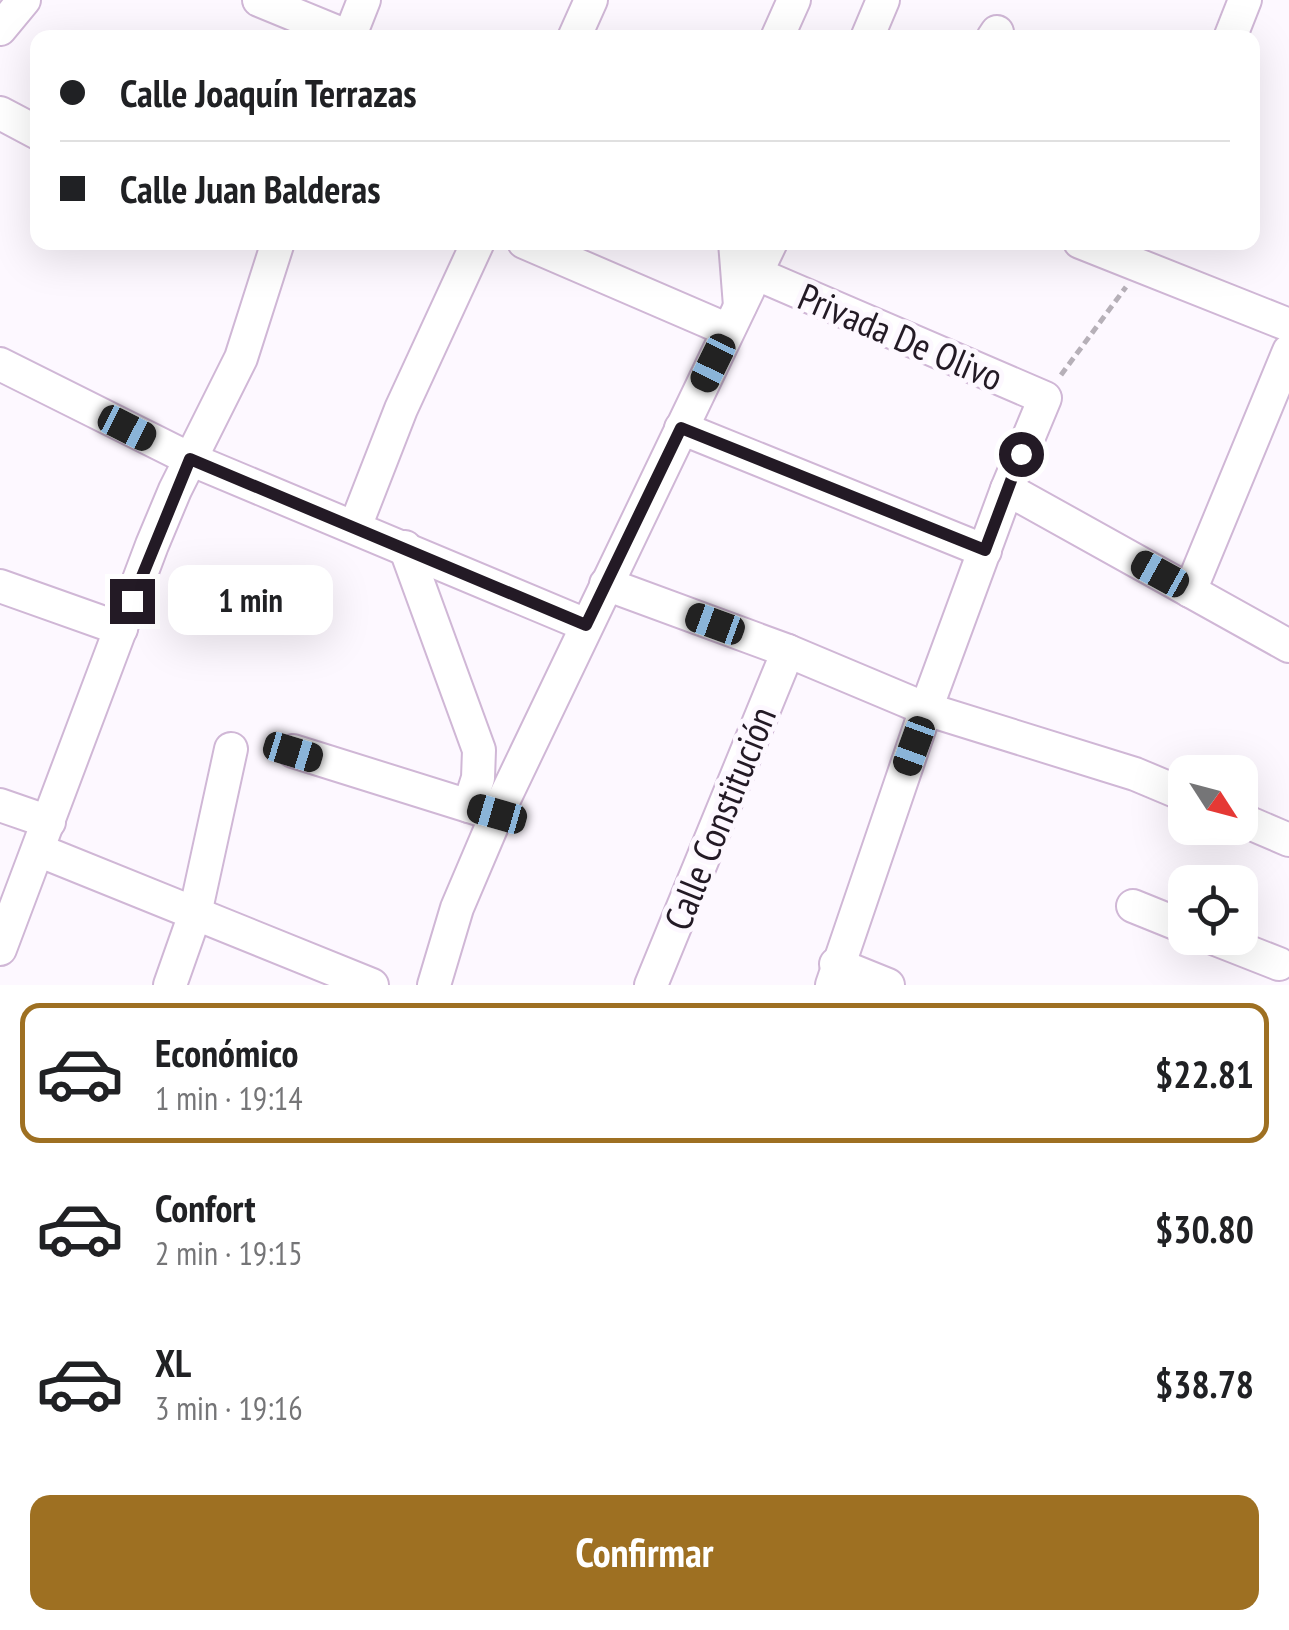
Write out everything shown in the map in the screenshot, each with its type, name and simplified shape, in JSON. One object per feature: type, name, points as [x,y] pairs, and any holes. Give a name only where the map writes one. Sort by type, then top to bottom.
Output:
[{"type":"street","points":[[0,28],[24,0]]},
{"type":"street","points":[[259,0],[332,30]]},
{"type":"street","points":[[352,30],[364,0]]},
{"type":"street","points":[[578,30],[591,0]]},
{"type":"street","points":[[780,30],[794,0]]},
{"type":"street","points":[[871,30],[884,0]]},
{"type":"street","points":[[1233,30],[1245,0]]},
{"type":"street","points":[[0,112],[30,129]]},
{"type":"street","points":[[0,949],[190,459],[241,358],[275,250]]},
{"type":"street","points":[[355,527],[401,409],[474,250]]},
{"type":"street","points":[[546,250],[734,318]]},
{"type":"street","points":[[734,318],[735,250]]},
{"type":"street","points":[[434,985],[483,810],[586,625],[768,250]]},
{"type":"street","points":[[1120,250],[1145,255],[1289,325]]},
{"type":"street","name":"Privada De Olivo","points":[[757,274],[1045,398]]},
{"type":"street","points":[[1190,591],[1289,351]]},
{"type":"street","points":[[0,364],[190,459],[586,625]]},
{"type":"street","points":[[888,985],[834,974],[926,709],[1045,398]]},
{"type":"street","points":[[681,428],[985,550]]},
{"type":"street","points":[[1007,489],[1289,646]]},
{"type":"street","points":[[405,548],[479,750],[483,810]]},
{"type":"street","points":[[606,584],[926,709],[1168,788]]},
{"type":"street","points":[[0,586],[121,629]]},
{"type":"street","name":"Calle Constitución","points":[[651,985],[788,652]]},
{"type":"street","points":[[170,985],[196,914],[231,748]]},
{"type":"street","points":[[293,752],[483,810]]},
{"type":"street","points":[[0,805],[44,836],[196,914],[372,985]]},
{"type":"street","points":[[1258,827],[1289,840]]},
{"type":"street","points":[[1133,906],[1168,919]]},
{"type":"street","points":[[1256,955],[1280,964]]},
{"type":"path","points":[[1045,398],[1145,255]]},
{"type":"route","points":[[132,601],[190,459],[586,625],[681,428],[985,550],[1021,454]]}]
